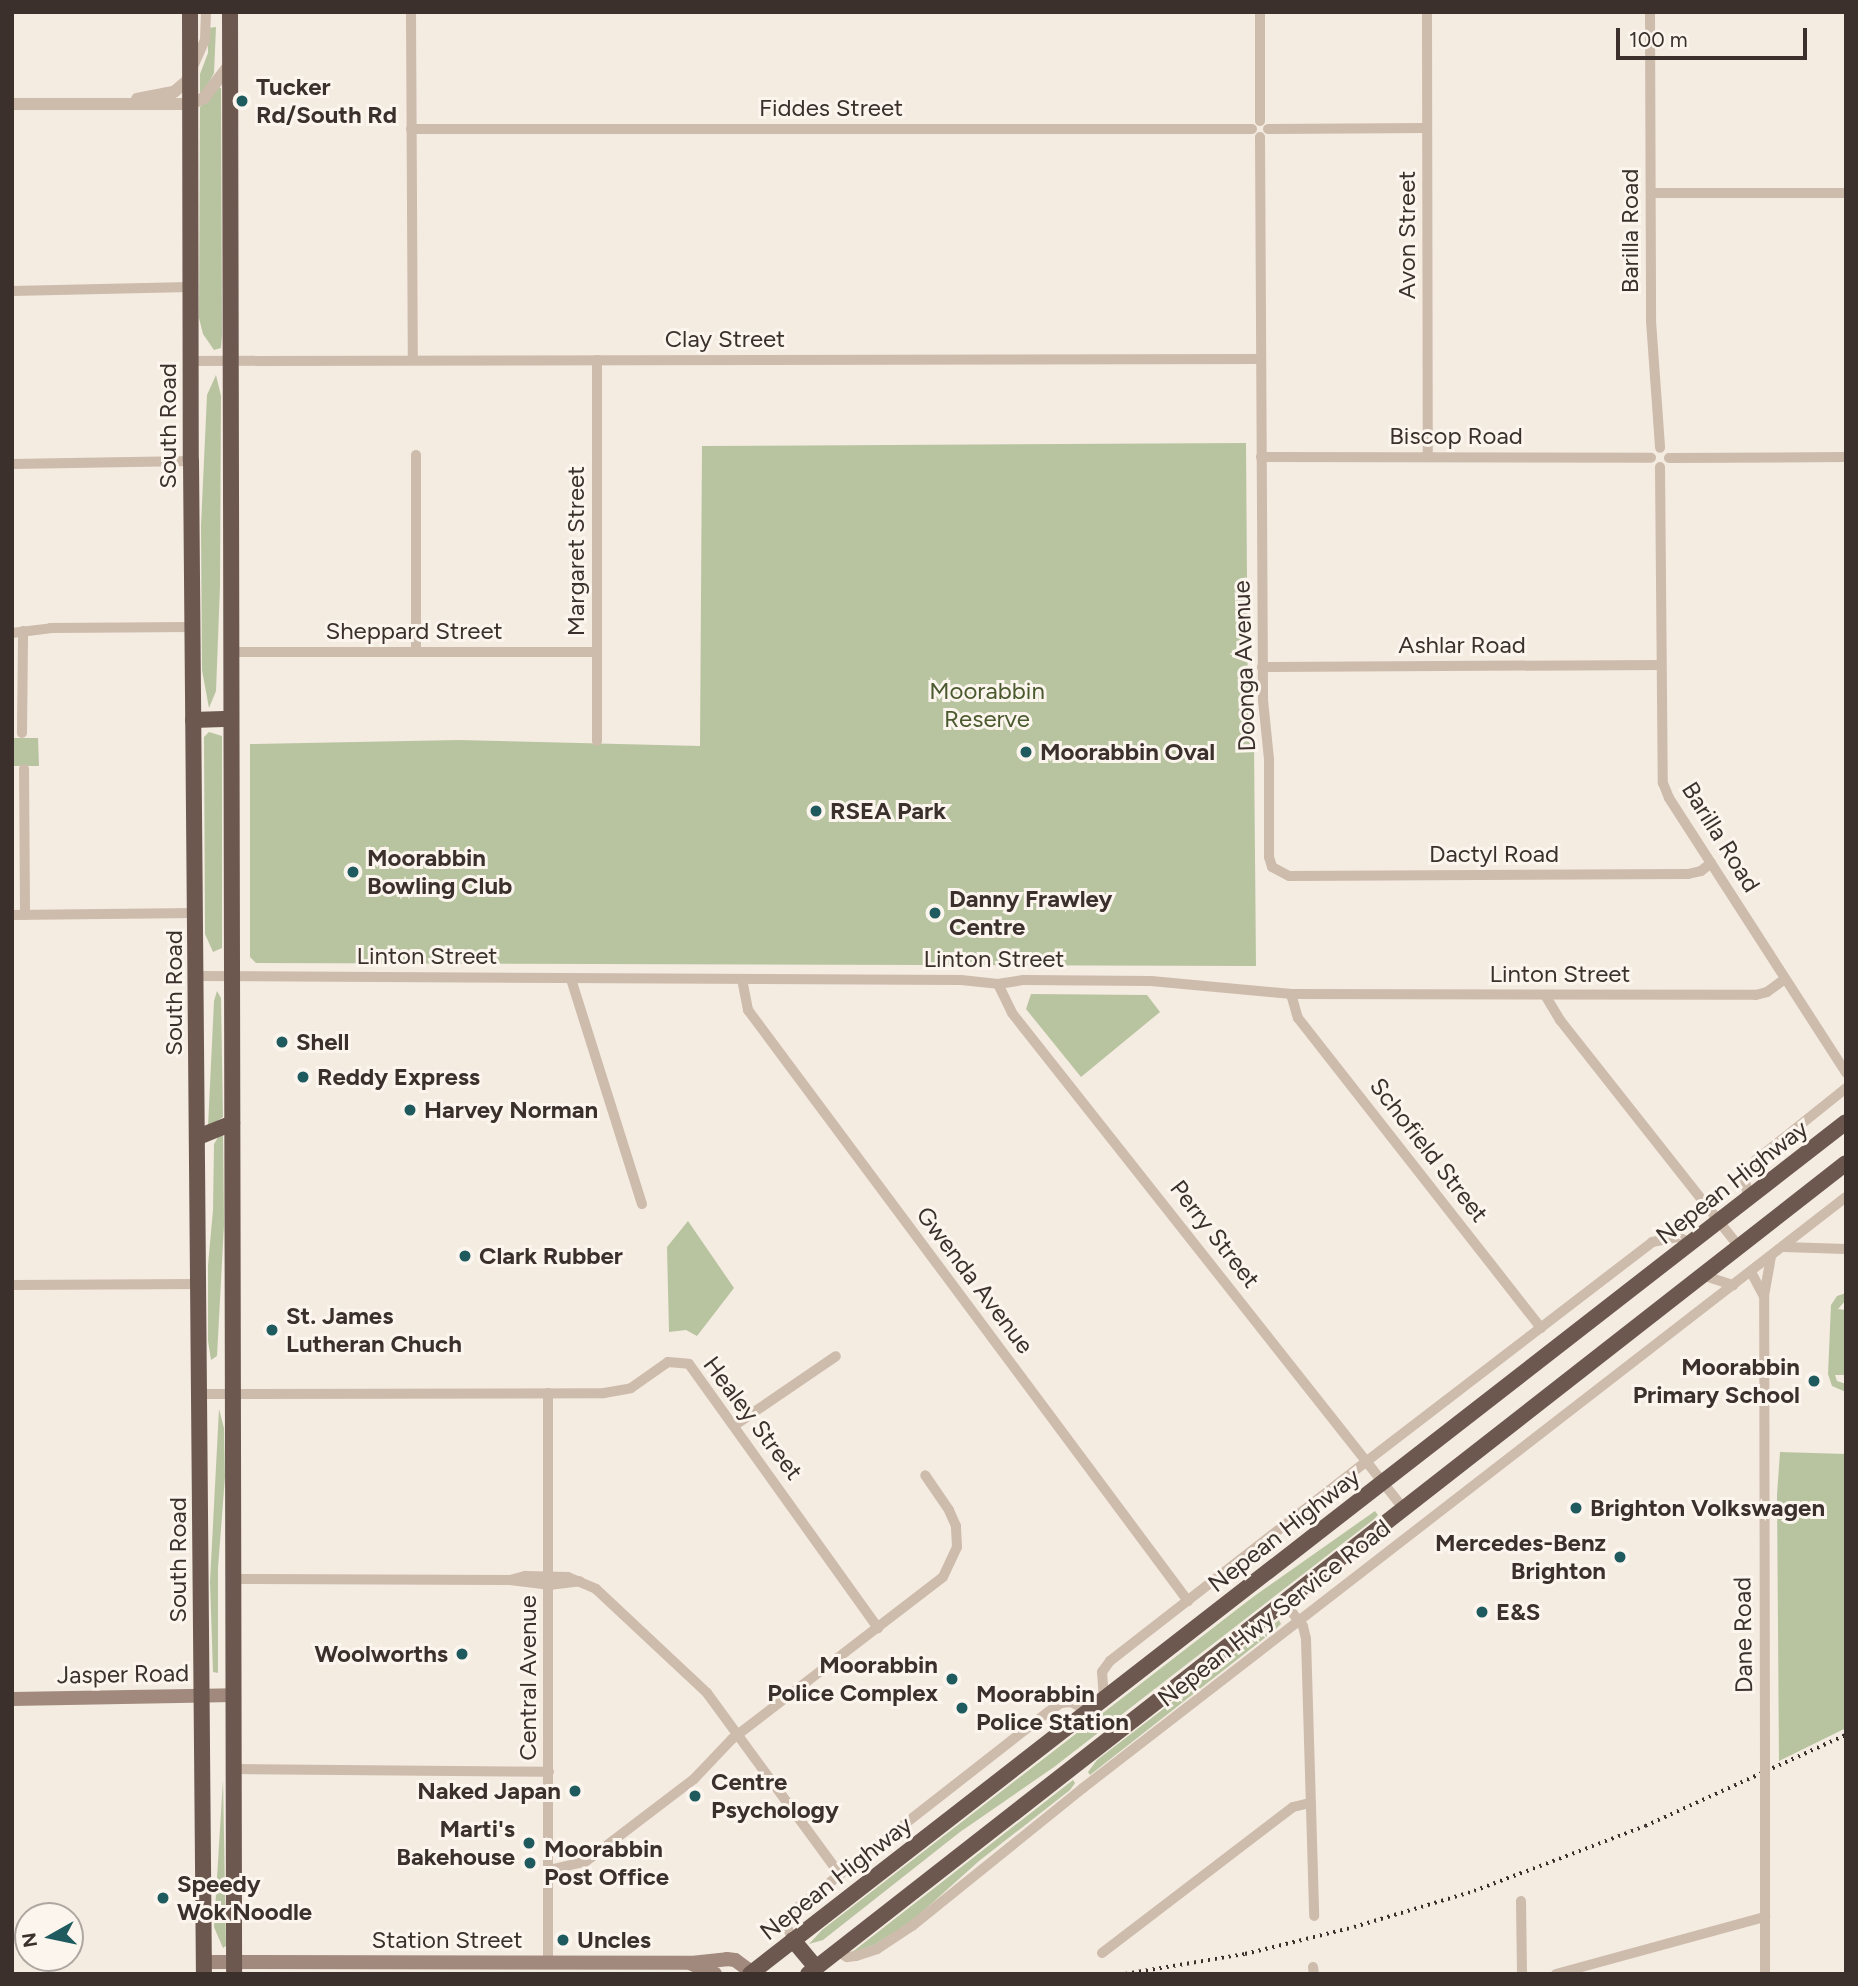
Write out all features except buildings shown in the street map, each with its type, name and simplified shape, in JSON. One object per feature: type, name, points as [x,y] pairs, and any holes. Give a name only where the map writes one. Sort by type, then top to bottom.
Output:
[{"type":"highway","name":"South Road","points":[[190,12],[190,361],[204,1968]]},
{"type":"highway","points":[[230,12],[234,1968]]},
{"type":"highway","points":[[193,720],[231,719]]},
{"type":"highway","name":"Nepean Highway","points":[[752,1973],[1846,1122]]},
{"type":"highway","points":[[198,1136],[232,1123]]},
{"type":"highway","points":[[793,1940],[812,1970],[1846,1163]]},
{"type":"main road","name":"Jasper Road","points":[[12,1699],[234,1695]]},
{"type":"main road","name":"Station Street","points":[[204,1968],[548,1962],[691,1963],[735,1960],[752,1973]]},
{"type":"main road","name":"Station Street","points":[[691,1963],[715,1974]]},
{"type":"street","points":[[120,102],[168,94],[182,87],[205,40],[206,12]]},
{"type":"street","points":[[411,12],[413,359]]},
{"type":"street","points":[[1260,12],[1260,121],[1252,129],[1261,137],[1268,129],[1427,128]]},
{"type":"street","name":"Avon Street","points":[[1427,12],[1428,457]]},
{"type":"street","name":"Barilla Road","points":[[1650,12],[1652,348],[1660,449]]},
{"type":"street","points":[[12,104],[190,104],[204,99],[230,64]]},
{"type":"street","points":[[1260,121],[1265,122],[1268,129]]},
{"type":"street","name":"Fiddes Street","points":[[411,129],[1252,129]]},
{"type":"street","name":"Doonga Avenue","points":[[1261,137],[1262,667],[1269,759],[1269,857],[1276,872]]},
{"type":"street","points":[[1651,193],[1846,193]]},
{"type":"street","points":[[12,291],[191,287]]},
{"type":"street","name":"Clay Street","points":[[190,361],[1261,359]]},
{"type":"street","name":"Margaret Street","points":[[597,360],[597,741]]},
{"type":"street","points":[[1660,449],[1666,451],[1669,458],[1667,464],[1660,467],[1654,465],[1651,457],[1653,452],[1660,449]]},
{"type":"street","points":[[416,455],[416,652]]},
{"type":"street","name":"Biscop Road","points":[[1261,457],[1651,457]]},
{"type":"street","points":[[1669,458],[1846,457]]},
{"type":"street","points":[[12,464],[191,461]]},
{"type":"street","name":"Barilla Road","points":[[1660,467],[1663,783],[1846,1073]]},
{"type":"street","points":[[23,733],[17,632],[50,628],[192,626]]},
{"type":"street","name":"Sheppard Street","points":[[231,652],[597,652]]},
{"type":"street","name":"Ashlar Road","points":[[1262,667],[1661,665]]},
{"type":"street","points":[[24,769],[25,915]]},
{"type":"street","name":"Dactyl Road","points":[[1276,872],[1289,876],[1688,874],[1699,872],[1711,863]]},
{"type":"street","points":[[12,915],[196,914]]},
{"type":"street","name":"Linton Street","points":[[197,976],[961,980],[998,984],[1024,980],[1151,981],[1291,994],[1545,995],[1756,995],[1767,992],[1785,979]]},
{"type":"street","points":[[571,979],[642,1205]]},
{"type":"street","name":"Gwenda Avenue","points":[[742,979],[747,1010],[1188,1601]]},
{"type":"street","name":"Perry Street","points":[[998,984],[1012,1013],[1404,1508]]},
{"type":"street","name":"Schofield Street","points":[[1291,994],[1298,1018],[1541,1328]]},
{"type":"street","points":[[1545,995],[1560,1020],[1739,1247]]},
{"type":"street","points":[[1748,1198],[1745,1179],[1755,1161],[1846,1088]]},
{"type":"street","name":"Nepean Hwy Service Road","points":[[837,1951],[847,1957],[856,1956],[895,1939],[1083,1787],[1846,1197]]},
{"type":"street","points":[[1104,1700],[1101,1681],[1105,1667],[1367,1461],[1652,1242],[1678,1237],[1691,1243]]},
{"type":"street","points":[[1784,1247],[1846,1249]]},
{"type":"street","name":"Dane Road","points":[[1765,1974],[1764,1296],[1771,1256]]},
{"type":"street","name":"Dane Road","points":[[1751,1272],[1764,1296]]},
{"type":"street","points":[[1702,1275],[1733,1285]]},
{"type":"street","points":[[12,1284],[199,1284]]},
{"type":"street","points":[[735,1425],[836,1356]]},
{"type":"street","name":"Healey Street","points":[[200,1394],[623,1391],[668,1362],[681,1362],[695,1368],[878,1628]]},
{"type":"street","name":"Central Avenue","points":[[548,1393],[548,1962]]},
{"type":"street","points":[[549,1870],[584,1862],[694,1779],[719,1750],[935,1585],[954,1556],[957,1536],[953,1518],[925,1475]]},
{"type":"street","points":[[235,1579],[580,1581],[596,1589],[698,1684],[840,1875]]},
{"type":"street","points":[[1283,1602],[1298,1620],[1306,1639],[1314,1916]]},
{"type":"street","points":[[793,1940],[785,1928],[786,1919],[1056,1706],[1071,1702],[1089,1712]]},
{"type":"street","points":[[1081,1759],[1083,1787]]},
{"type":"street","points":[[235,1769],[549,1772]]},
{"type":"street","points":[[1102,1953],[1293,1807],[1311,1803]]},
{"type":"street","points":[[1521,1901],[1522,1974]]},
{"type":"street","points":[[1556,1974],[1765,1917]]},
{"type":"green space","points":[[216,27],[214,73],[204,92],[200,93],[200,74],[208,53],[208,28]]},
{"type":"green space","points":[[217,87],[221,88],[222,335],[221,348],[214,350],[203,334],[199,318],[200,107]]},
{"type":"green space","points":[[216,375],[221,396],[220,586],[216,691],[209,708],[202,670],[201,526],[207,395]]},
{"type":"green space","name":"Moorabbin Reserve","points":[[1246,443],[1248,717],[1254,745],[1256,966],[256,963],[250,957],[250,744],[459,740],[700,746],[702,446]]},
{"type":"green space","points":[[209,732],[222,736],[222,948],[213,952],[205,934],[204,737]]},
{"type":"green space","points":[[12,738],[38,738],[39,766],[12,766]]},
{"type":"green space","points":[[217,991],[221,998],[223,1117],[208,1127],[214,1001]]},
{"type":"green space","points":[[1031,994],[1147,995],[1160,1012],[1081,1077],[1026,1009]]},
{"type":"green space","points":[[223,1129],[224,1225],[217,1356],[211,1360],[208,1341],[208,1265],[213,1210],[214,1144]]},
{"type":"green space","points":[[688,1221],[734,1288],[697,1336],[686,1330],[669,1332],[667,1247]]},
{"type":"green space","points":[[1846,1293],[1846,1300],[1838,1309],[1846,1310],[1846,1375],[1835,1375],[1837,1381],[1846,1384],[1846,1392],[1832,1386],[1828,1374],[1831,1305],[1837,1296]]},
{"type":"green space","points":[[219,1409],[224,1428],[225,1477],[218,1568],[218,1673],[213,1672],[210,1582]]},
{"type":"green space","points":[[1780,1452],[1846,1454],[1846,1728],[1779,1761],[1777,1495]]},
{"type":"green space","points":[[1375,1511],[1378,1515],[1373,1520],[1054,1767],[960,1832],[823,1940],[809,1944],[822,1930],[1253,1597]]},
{"type":"green space","points":[[1279,1620],[1281,1624],[1275,1630],[1090,1775],[1088,1772],[1097,1760]]},
{"type":"green space","points":[[223,1780],[226,1946],[223,1948],[214,1927]]},
{"type":"green space","points":[[1073,1780],[1075,1783],[1070,1790],[979,1861],[912,1921],[874,1945],[851,1953]]},
{"type":"railway","points":[[1125,1974],[1245,1954],[1354,1927],[1474,1891],[1645,1826],[1846,1735]]},
{"type":"place","name":"Tucker Rd/South Rd","points":[[242,101]]},
{"type":"place","name":"Moorabbin Oval","points":[[1026,752]]},
{"type":"place","name":"RSEA Park","points":[[816,811]]},
{"type":"place","name":"Moorabbin Bowling Club","points":[[353,872]]},
{"type":"place","name":"Danny Frawley Centre","points":[[935,913]]},
{"type":"place","name":"Shell","points":[[282,1042]]},
{"type":"place","name":"Reddy Express","points":[[303,1077]]},
{"type":"place","name":"Harvey Norman","points":[[410,1110]]},
{"type":"place","name":"Clark Rubber","points":[[465,1256]]},
{"type":"place","name":"St. James Lutheran Chuch","points":[[272,1330]]},
{"type":"place","name":"Moorabbin Primary School","points":[[1814,1381]]},
{"type":"place","name":"Brighton Volkswagen","points":[[1576,1508]]},
{"type":"place","name":"Mercedes-Benz Brighton","points":[[1620,1557]]},
{"type":"place","name":"E&S","points":[[1482,1612]]},
{"type":"place","name":"Woolworths","points":[[462,1654]]},
{"type":"place","name":"Moorabbin Police Complex","points":[[952,1679]]},
{"type":"place","name":"Moorabbin Police Station","points":[[962,1708]]},
{"type":"place","name":"Naked Japan","points":[[575,1791]]},
{"type":"place","name":"Centre Psychology","points":[[695,1796]]},
{"type":"place","name":"Marti's Bakehouse","points":[[529,1843]]},
{"type":"place","name":"Moorabbin Post Office","points":[[530,1863]]},
{"type":"place","name":"Speedy Wok Noodle","points":[[163,1898]]},
{"type":"place","name":"Uncles","points":[[563,1940]]}]
